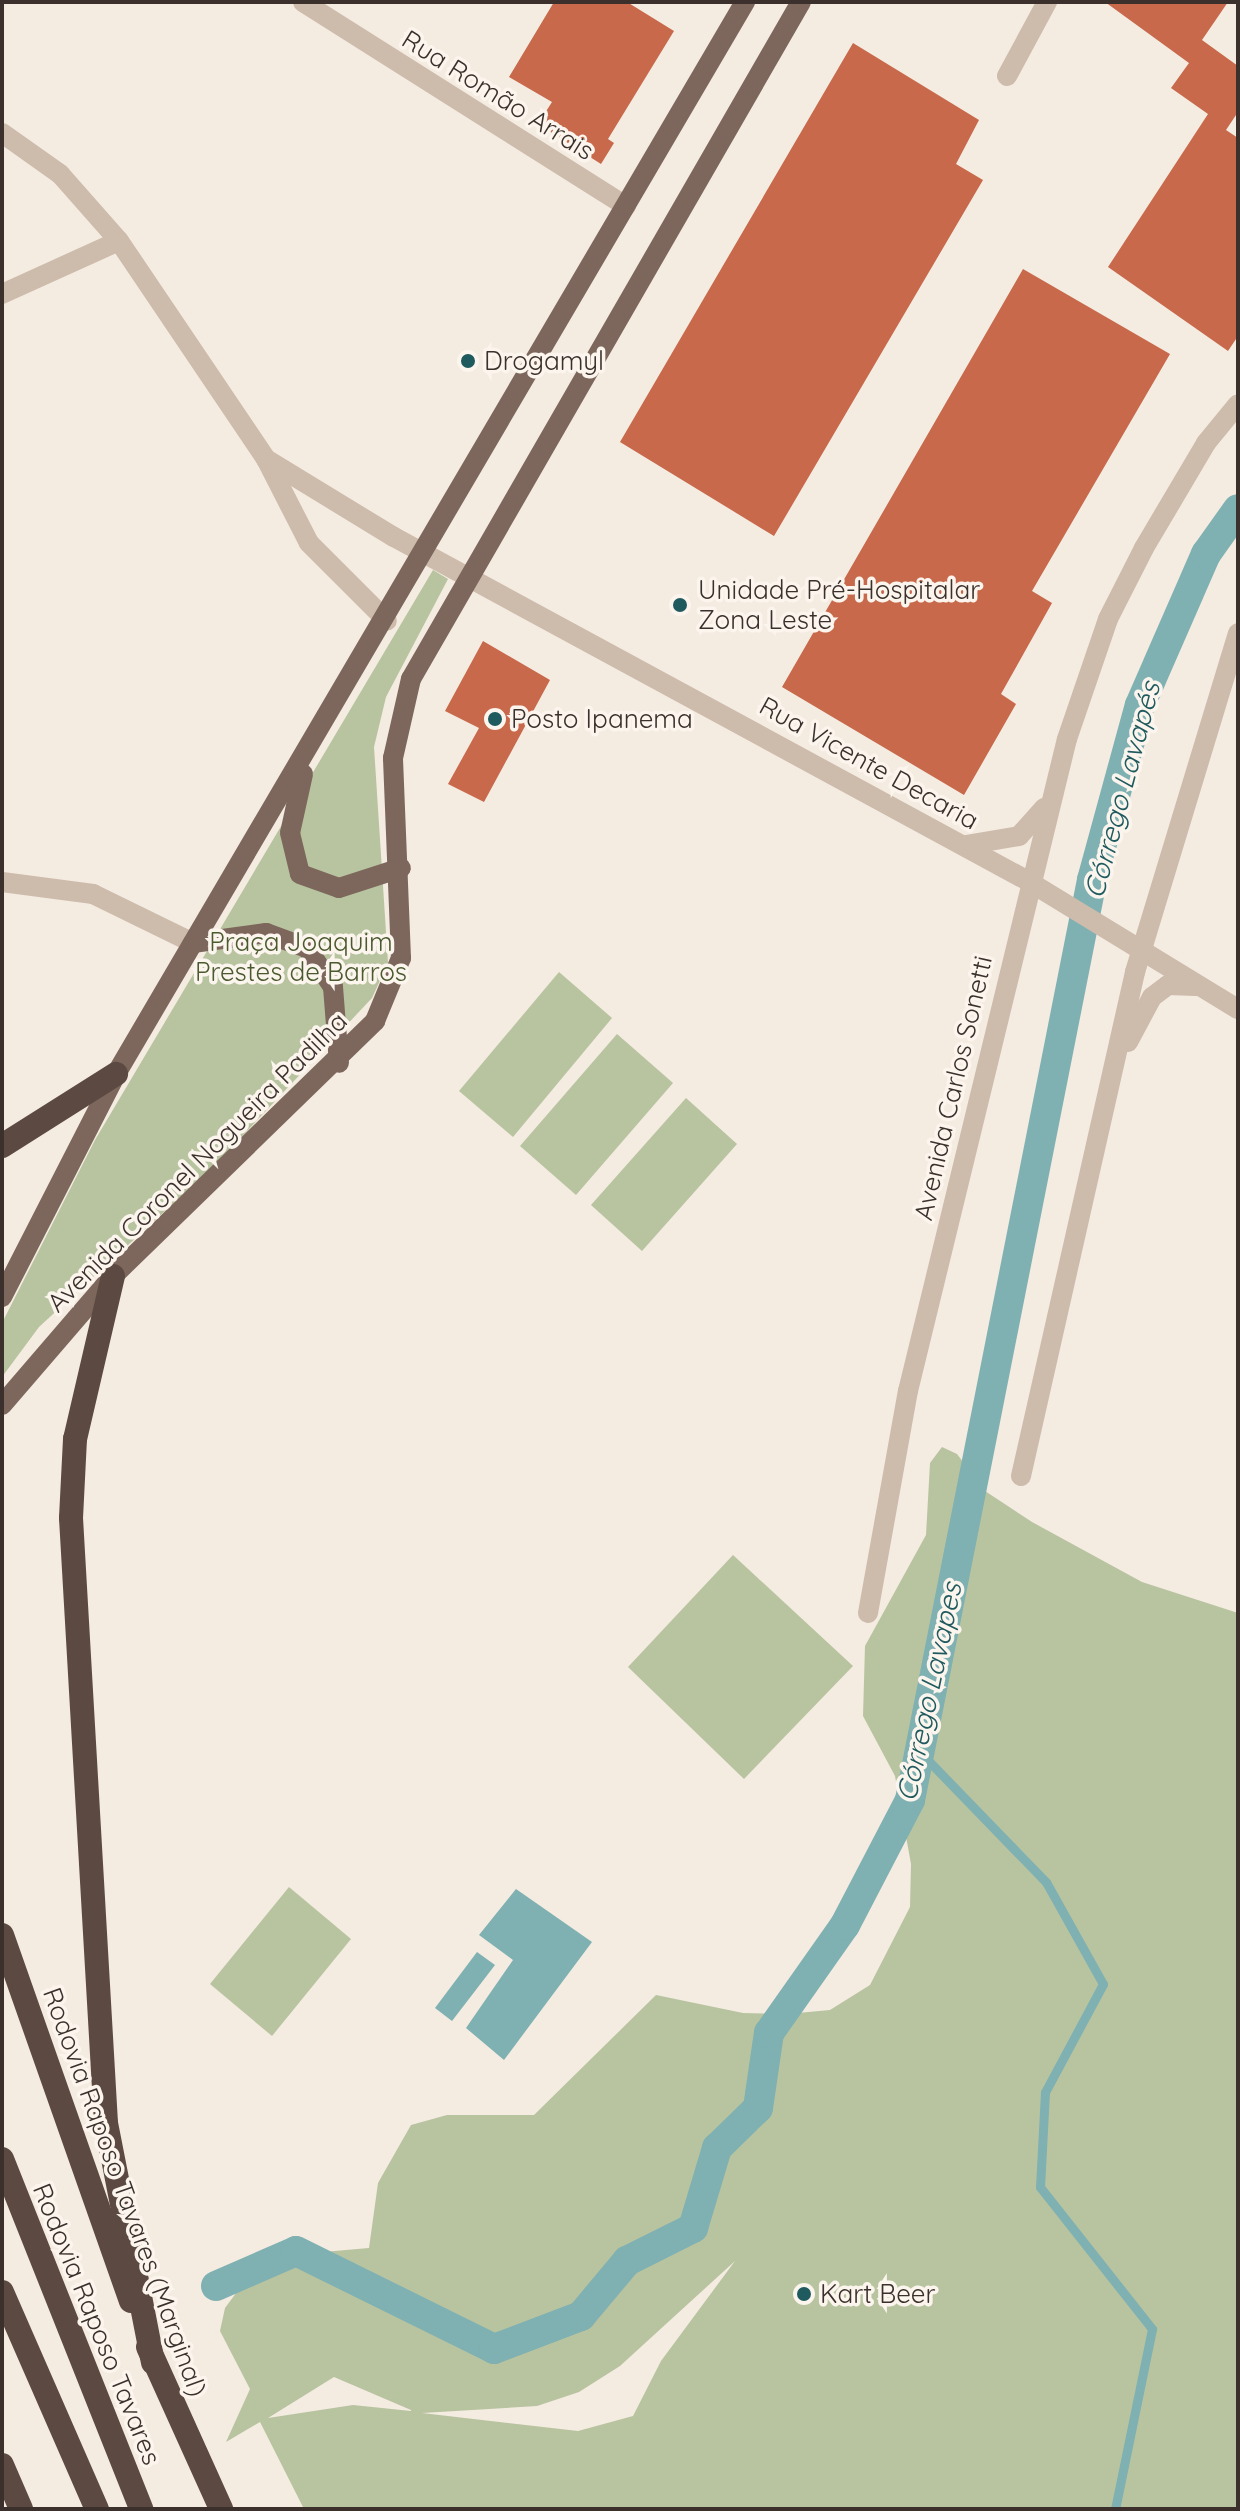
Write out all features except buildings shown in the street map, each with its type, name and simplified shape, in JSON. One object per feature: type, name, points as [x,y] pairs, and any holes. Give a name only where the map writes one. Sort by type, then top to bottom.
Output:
[{"type":"highway","points":[[2,1146],[116,1074]]},
{"type":"highway","points":[[113,1276],[75,1439],[71,1518],[106,2123],[153,2362]]},
{"type":"highway","name":"Rodovia Raposo Tavares (Marginal)","points":[[2,1935],[153,2362],[221,2509]]},
{"type":"highway","name":"Rodovia Raposo Tavares","points":[[2,2159],[141,2509]]},
{"type":"highway","points":[[2,2292],[97,2509]]},
{"type":"highway","points":[[2,2465],[21,2509]]},
{"type":"main road","name":"Avenida Coronel Nogueira Padilha","points":[[2,1297],[116,1074],[306,760],[387,621],[423,552],[745,2]]},
{"type":"main road","name":"Avenida Coronel Nogueira Padilha","points":[[2,1405],[113,1276],[339,1063],[393,987],[404,930],[396,721],[468,576],[801,2]]},
{"type":"main road","points":[[306,760],[290,833],[300,874],[339,888],[401,868]]},
{"type":"main road","points":[[193,943],[266,933],[307,948],[333,987],[339,1063]]},
{"type":"street","name":"Rua Romão Arrais","points":[[303,2],[626,206]]},
{"type":"street","points":[[1007,76],[1047,2]]},
{"type":"street","points":[[2,133],[60,174],[119,241],[266,459],[309,543],[387,621]]},
{"type":"street","points":[[2,294],[119,241]]},
{"type":"street","name":"Avenida Carlos Sonetti","points":[[868,1613],[908,1391],[1050,798],[1108,619],[1206,443],[1238,404]]},
{"type":"street","points":[[266,459],[468,576]]},
{"type":"street","name":"Rua Vicente Decaria","points":[[468,576],[1028,881],[1238,1009]]},
{"type":"street","points":[[1021,1476],[1097,1124],[1142,949],[1238,633]]},
{"type":"street","name":"Avenida Carlos Sonetti","points":[[963,845],[1019,836],[1050,798]]},
{"type":"street","points":[[2,882],[115,901],[193,943]]},
{"type":"street","points":[[1097,1124],[1152,997],[1168,985],[1204,988]]},
{"type":"green space","name":"Praça Joaquim Prestes de Barros","points":[[433,570],[448,579],[386,697],[374,747],[388,963],[372,998],[216,1164],[39,1327],[2,1377],[2,1323],[95,1140]]},
{"type":"green space","points":[[559,972],[612,1018],[513,1137],[459,1091]]},
{"type":"green space","points":[[617,1034],[673,1083],[576,1195],[520,1146]]},
{"type":"green space","points":[[686,1098],[737,1144],[642,1251],[591,1205]]},
{"type":"green space","points":[[942,1447],[957,1454],[985,1491],[1032,1522],[1142,1582],[1238,1613],[1238,2509],[304,2509],[260,2422],[226,2442],[250,2389],[220,2331],[225,2308],[248,2277],[241,2259],[369,2248],[378,2183],[411,2125],[447,2115],[534,2115],[656,1995],[743,2013],[787,2014],[830,2010],[870,1985],[910,1907],[911,1864],[895,1776],[863,1716],[865,1646],[926,1535],[930,1463]],"holes":[[[735,2261],[661,2361],[633,2416],[578,2431],[422,2413],[537,2406],[579,2392],[620,2366]],[[334,2377],[411,2410],[411,2411],[353,2405],[268,2418]]]},
{"type":"green space","points":[[733,1555],[853,1666],[744,1779],[628,1667]]},
{"type":"green space","points":[[289,1887],[351,1939],[272,2036],[210,1984]]},
{"type":"water","points":[[516,1889],[592,1942],[504,2060],[466,2028],[513,1960],[479,1935]]},
{"type":"water","points":[[477,1952],[495,1965],[452,2021],[435,2008]]},
{"type":"waterway","name":"Córrego Lavapes","points":[[216,2286],[296,2251],[494,2349],[581,2316],[627,2261],[693,2228],[717,2148],[758,2108],[769,2033],[845,1925],[910,1800],[1092,880],[1140,705],[1206,554],[1238,509]]},
{"type":"waterway","points":[[918,1750],[1046,1882],[1103,1984],[1045,2092],[1040,2187],[1152,2329],[1115,2509]]},
{"type":"place","name":"Drogamyl","points":[[468,361]]},
{"type":"place","name":"Unidade Pré-Hospitalar Zona Leste","points":[[680,605]]},
{"type":"place","name":"Posto Ipanema","points":[[495,719]]},
{"type":"place","name":"Kart Beer","points":[[804,2294]]},
{"type":"water label","name":"Córrego Lavapés","points":[[1122,790]]}]
